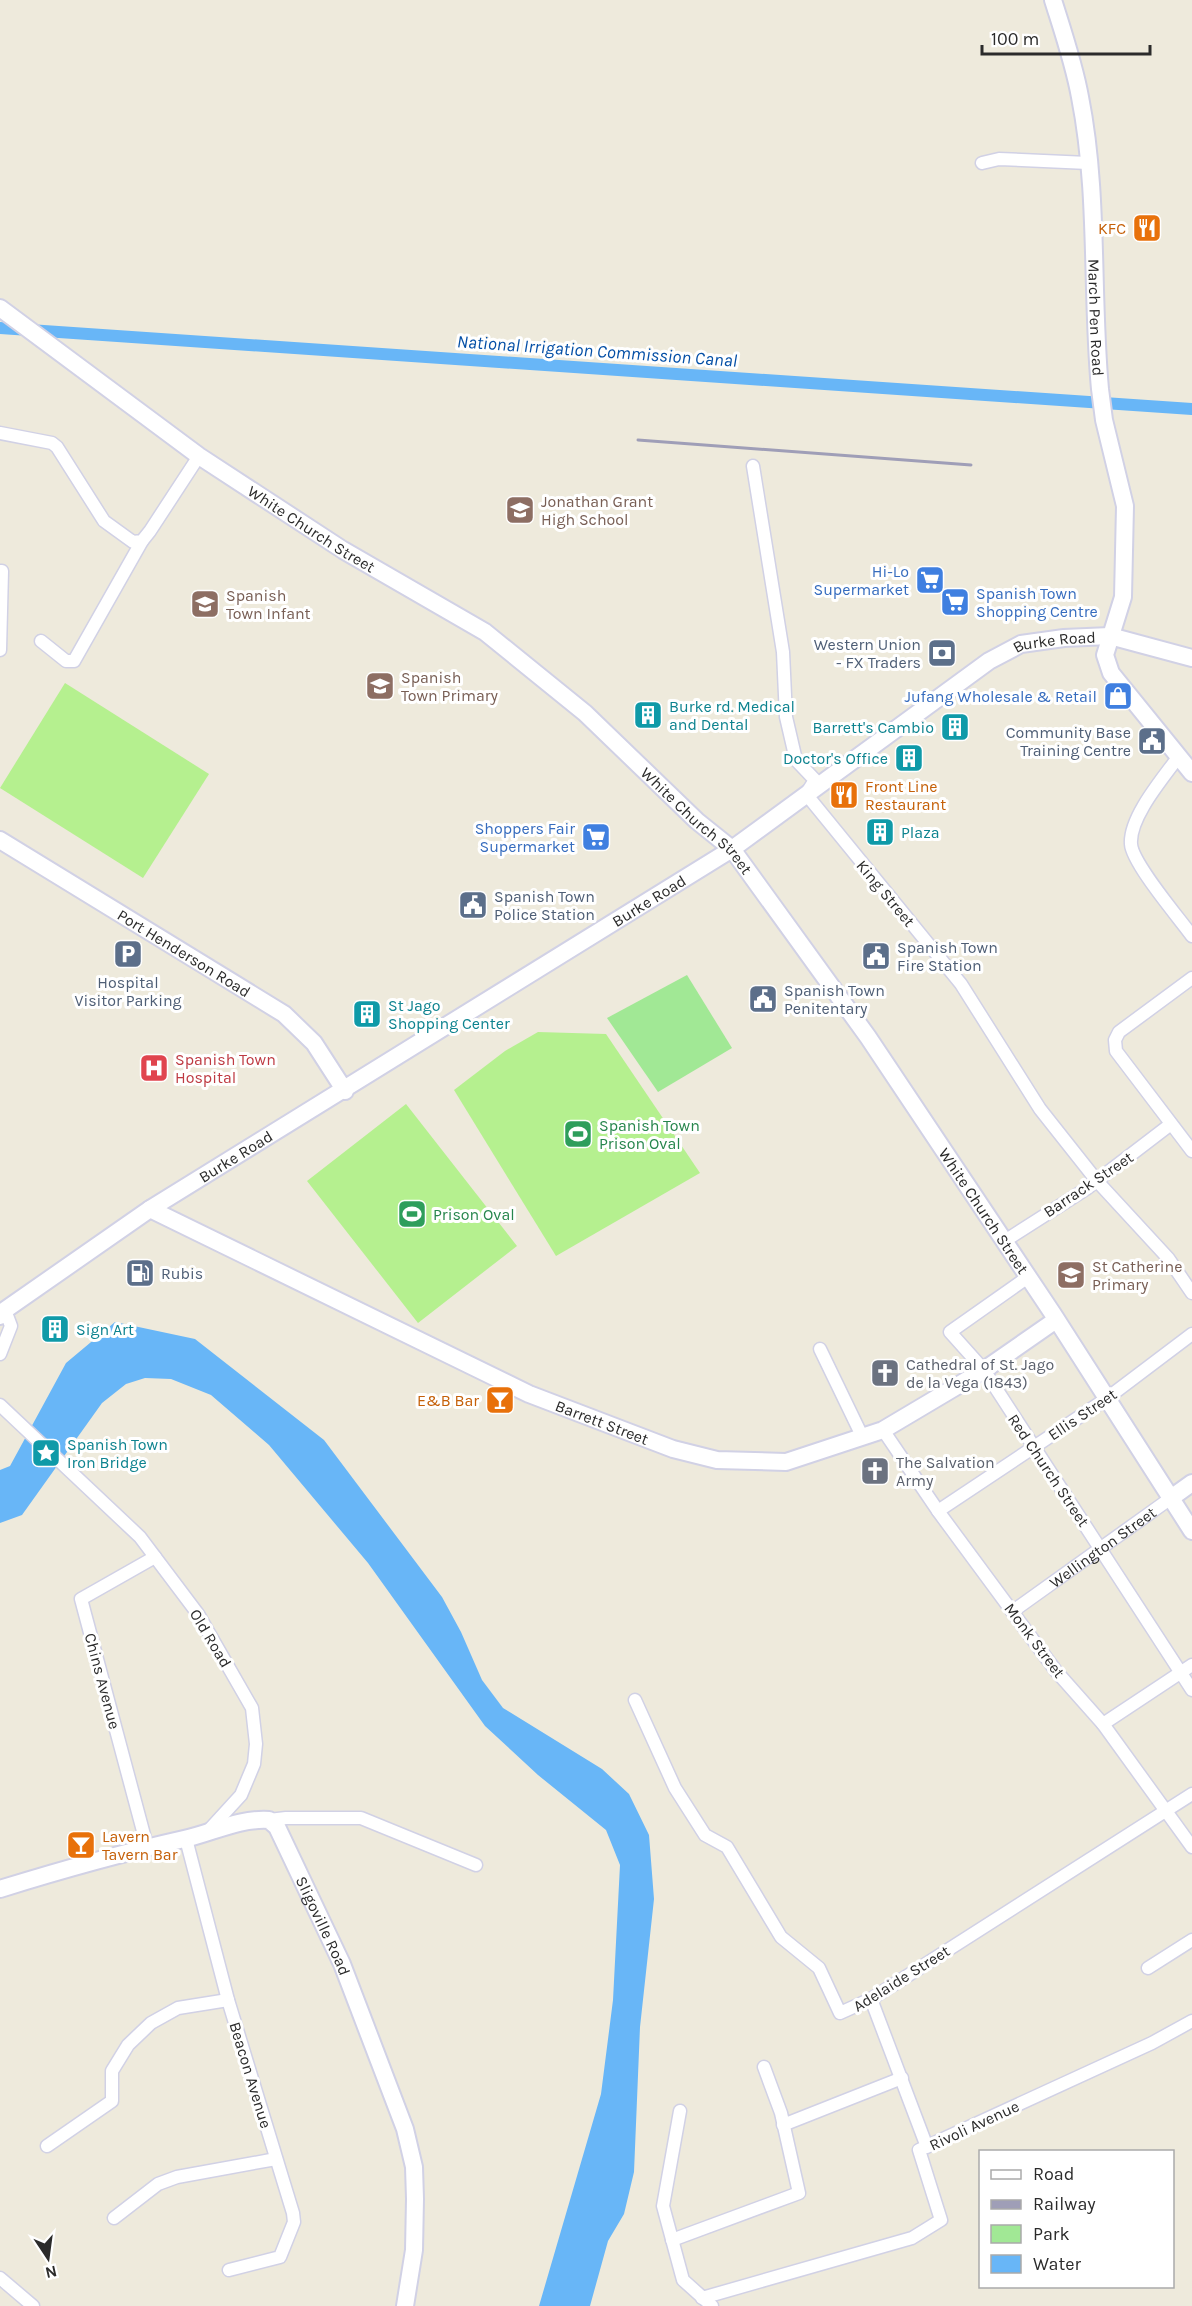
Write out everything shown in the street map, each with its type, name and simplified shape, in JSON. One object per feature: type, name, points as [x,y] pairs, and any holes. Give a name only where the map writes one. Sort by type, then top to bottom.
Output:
[{"type":"street","name":"March Pen Road","points":[[1053,0],[1078,88],[1088,163],[1100,389],[1104,420],[1125,506],[1123,597],[1105,655],[1110,673],[1192,773]]},
{"type":"street","points":[[982,163],[999,159],[1088,163]]},
{"type":"street","name":"White Church Street","points":[[0,308],[199,456],[343,550],[485,633],[585,713],[697,821],[732,849],[868,1037],[1028,1277],[1192,1531]]},
{"type":"street","points":[[0,433],[52,443],[104,521],[133,542],[142,541]]},
{"type":"street","points":[[41,641],[66,661],[74,661],[142,541],[199,456]]},
{"type":"street","points":[[753,466],[783,652],[786,717],[796,760],[815,780],[806,794]]},
{"type":"street","points":[[0,650],[1,571]]},
{"type":"street","name":"Burke Road","points":[[3,1313],[150,1209],[732,849],[989,661],[1021,644],[1064,638],[1110,636],[1192,658]]},
{"type":"street","points":[[1179,756],[1141,812],[1132,831],[1131,846],[1139,863],[1192,936]]},
{"type":"street","name":"King Street","points":[[806,794],[961,984],[1040,1108],[1097,1181],[1168,1258],[1192,1293]]},
{"type":"street","name":"Port Henderson Road","points":[[0,840],[284,1014],[314,1043],[345,1090]]},
{"type":"street","points":[[1192,978],[1119,1032],[1115,1040],[1116,1051],[1192,1151]]},
{"type":"street","name":"Barrack Street","points":[[1003,1242],[1097,1181],[1171,1125]]},
{"type":"street","name":"Barrett Street","points":[[150,1209],[529,1394],[673,1449],[717,1460],[786,1462],[883,1430],[984,1370],[1056,1320]]},
{"type":"street","name":"Red Church Street","points":[[1028,1277],[950,1332],[984,1370],[1192,1690]]},
{"type":"street","points":[[0,1354],[10,1326],[3,1313]]},
{"type":"street","name":"Ellis Street","points":[[938,1511],[1106,1399],[1192,1334]]},
{"type":"street","points":[[820,1349],[863,1438]]},
{"type":"street","name":"Old Road","points":[[0,1406],[140,1537],[198,1614],[252,1708],[256,1744],[254,1764],[241,1795],[209,1830]]},
{"type":"street","name":"Monk Street","points":[[883,1430],[938,1511],[1056,1671],[1103,1724],[1192,1847]]},
{"type":"street","name":"Wellington Street","points":[[1013,1611],[1192,1483]]},
{"type":"street","name":"Chins Avenue","points":[[147,1846],[81,1599],[155,1557]]},
{"type":"street","points":[[1103,1724],[1192,1665]]},
{"type":"street","name":"Adelaide Street","points":[[635,1700],[675,1788],[705,1835],[727,1847],[781,1936],[819,1968],[840,2013],[871,1999],[1192,1794]]},
{"type":"street","points":[[0,1889],[147,1846],[186,1839],[209,1830],[258,1819],[361,1818],[476,1864]]},
{"type":"street","name":"Sligoville Road","points":[[269,1820],[277,1827],[342,1964],[405,2129],[414,2167],[416,2199],[414,2250],[405,2306]]},
{"type":"street","name":"Beacon Avenue","points":[[186,1839],[228,2000],[294,2222],[280,2257],[229,2270]]},
{"type":"street","points":[[1148,1968],[1192,1940]]},
{"type":"street","points":[[871,1999],[927,2146]]},
{"type":"street","points":[[47,2146],[112,2101],[112,2071],[128,2044],[151,2023],[178,2008],[228,2000]]},
{"type":"street","name":"Rivoli Avenue","points":[[702,2298],[912,2238],[941,2220],[919,2150],[1152,2043],[1192,2021]]},
{"type":"street","points":[[672,2240],[799,2193],[781,2113],[764,2067]]},
{"type":"street","points":[[783,2125],[902,2078]]},
{"type":"street","points":[[680,2111],[663,2206],[683,2280],[712,2306]]},
{"type":"street","points":[[114,2218],[158,2184],[177,2177],[276,2159]]},
{"type":"street","points":[[0,2278],[33,2306]]},
{"type":"green space","points":[[65,683],[209,774],[143,878],[0,788]]},
{"type":"green space","points":[[687,975],[732,1048],[658,1092],[607,1018]]},
{"type":"green space","name":"Spanish Town Prison Oval","points":[[538,1032],[606,1034],[700,1173],[556,1256],[454,1090],[505,1051]]},
{"type":"green space","name":"Prison Oval","points":[[406,1104],[517,1246],[418,1323],[307,1181]]},
{"type":"water","points":[[115,1322],[195,1339],[324,1440],[442,1597],[461,1632],[482,1680],[503,1708],[602,1769],[629,1794],[649,1835],[654,1899],[640,2027],[634,2172],[624,2214],[608,2241],[590,2306],[539,2306],[601,2094],[613,2000],[620,1865],[606,1830],[538,1775],[485,1726],[368,1563],[269,1445],[211,1395],[171,1379],[145,1378],[126,1384],[102,1403],[22,1515],[0,1523],[0,1470],[10,1466],[66,1363]]},
{"type":"waterway","name":"National Irrigation Commission Canal","points":[[0,328],[1192,409]]},
{"type":"railway","points":[[638,440],[971,465]]},
{"type":"place","name":"KFC","points":[[1147,228]]},
{"type":"place","name":"Jonathan Grant High School","points":[[520,510]]},
{"type":"place","name":"Hi-Lo Supermarket","points":[[930,580]]},
{"type":"place","name":"Spanish Town Shopping Centre","points":[[955,602]]},
{"type":"place","name":"Spanish Town Infant","points":[[205,604]]},
{"type":"place","name":"Western Union - FX Traders","points":[[942,653]]},
{"type":"place","name":"Spanish Town Primary","points":[[380,686]]},
{"type":"place","name":"Jufang Wholesale & Retail","points":[[1118,696]]},
{"type":"place","name":"Burke rd. Medical and Dental","points":[[648,715]]},
{"type":"place","name":"Barrett's Cambio","points":[[955,727]]},
{"type":"place","name":"Community Base Training Centre","points":[[1152,741]]},
{"type":"place","name":"Doctor's Office","points":[[909,758]]},
{"type":"place","name":"Front Line Restaurant","points":[[844,795]]},
{"type":"place","name":"Plaza","points":[[880,832]]},
{"type":"place","name":"Shoppers Fair Supermarket","points":[[596,837]]},
{"type":"place","name":"Spanish Town Police Station","points":[[473,905]]},
{"type":"place","name":"Hospital Visitor Parking","points":[[128,954]]},
{"type":"place","name":"Spanish Town Fire Station","points":[[876,956]]},
{"type":"place","name":"Spanish Town Penitentary","points":[[763,999]]},
{"type":"place","name":"St Jago Shopping Center","points":[[367,1014]]},
{"type":"place","name":"Spanish Town Hospital","points":[[154,1068]]},
{"type":"place","name":"Spanish Town Prison Oval","points":[[578,1134]]},
{"type":"place","name":"Prison Oval","points":[[412,1214]]},
{"type":"place","name":"Rubis","points":[[140,1273]]},
{"type":"place","name":"St Catherine Primary","points":[[1071,1275]]},
{"type":"place","name":"Sign Art","points":[[55,1329]]},
{"type":"place","name":"Cathedral of St. Jago de la Vega (1843)","points":[[885,1373]]},
{"type":"place","name":"E&B Bar","points":[[500,1400]]},
{"type":"place","name":"Spanish Town Iron Bridge","points":[[46,1453]]},
{"type":"place","name":"The Salvation Army","points":[[875,1471]]},
{"type":"place","name":"Lavern Tavern Bar","points":[[81,1845]]}]
